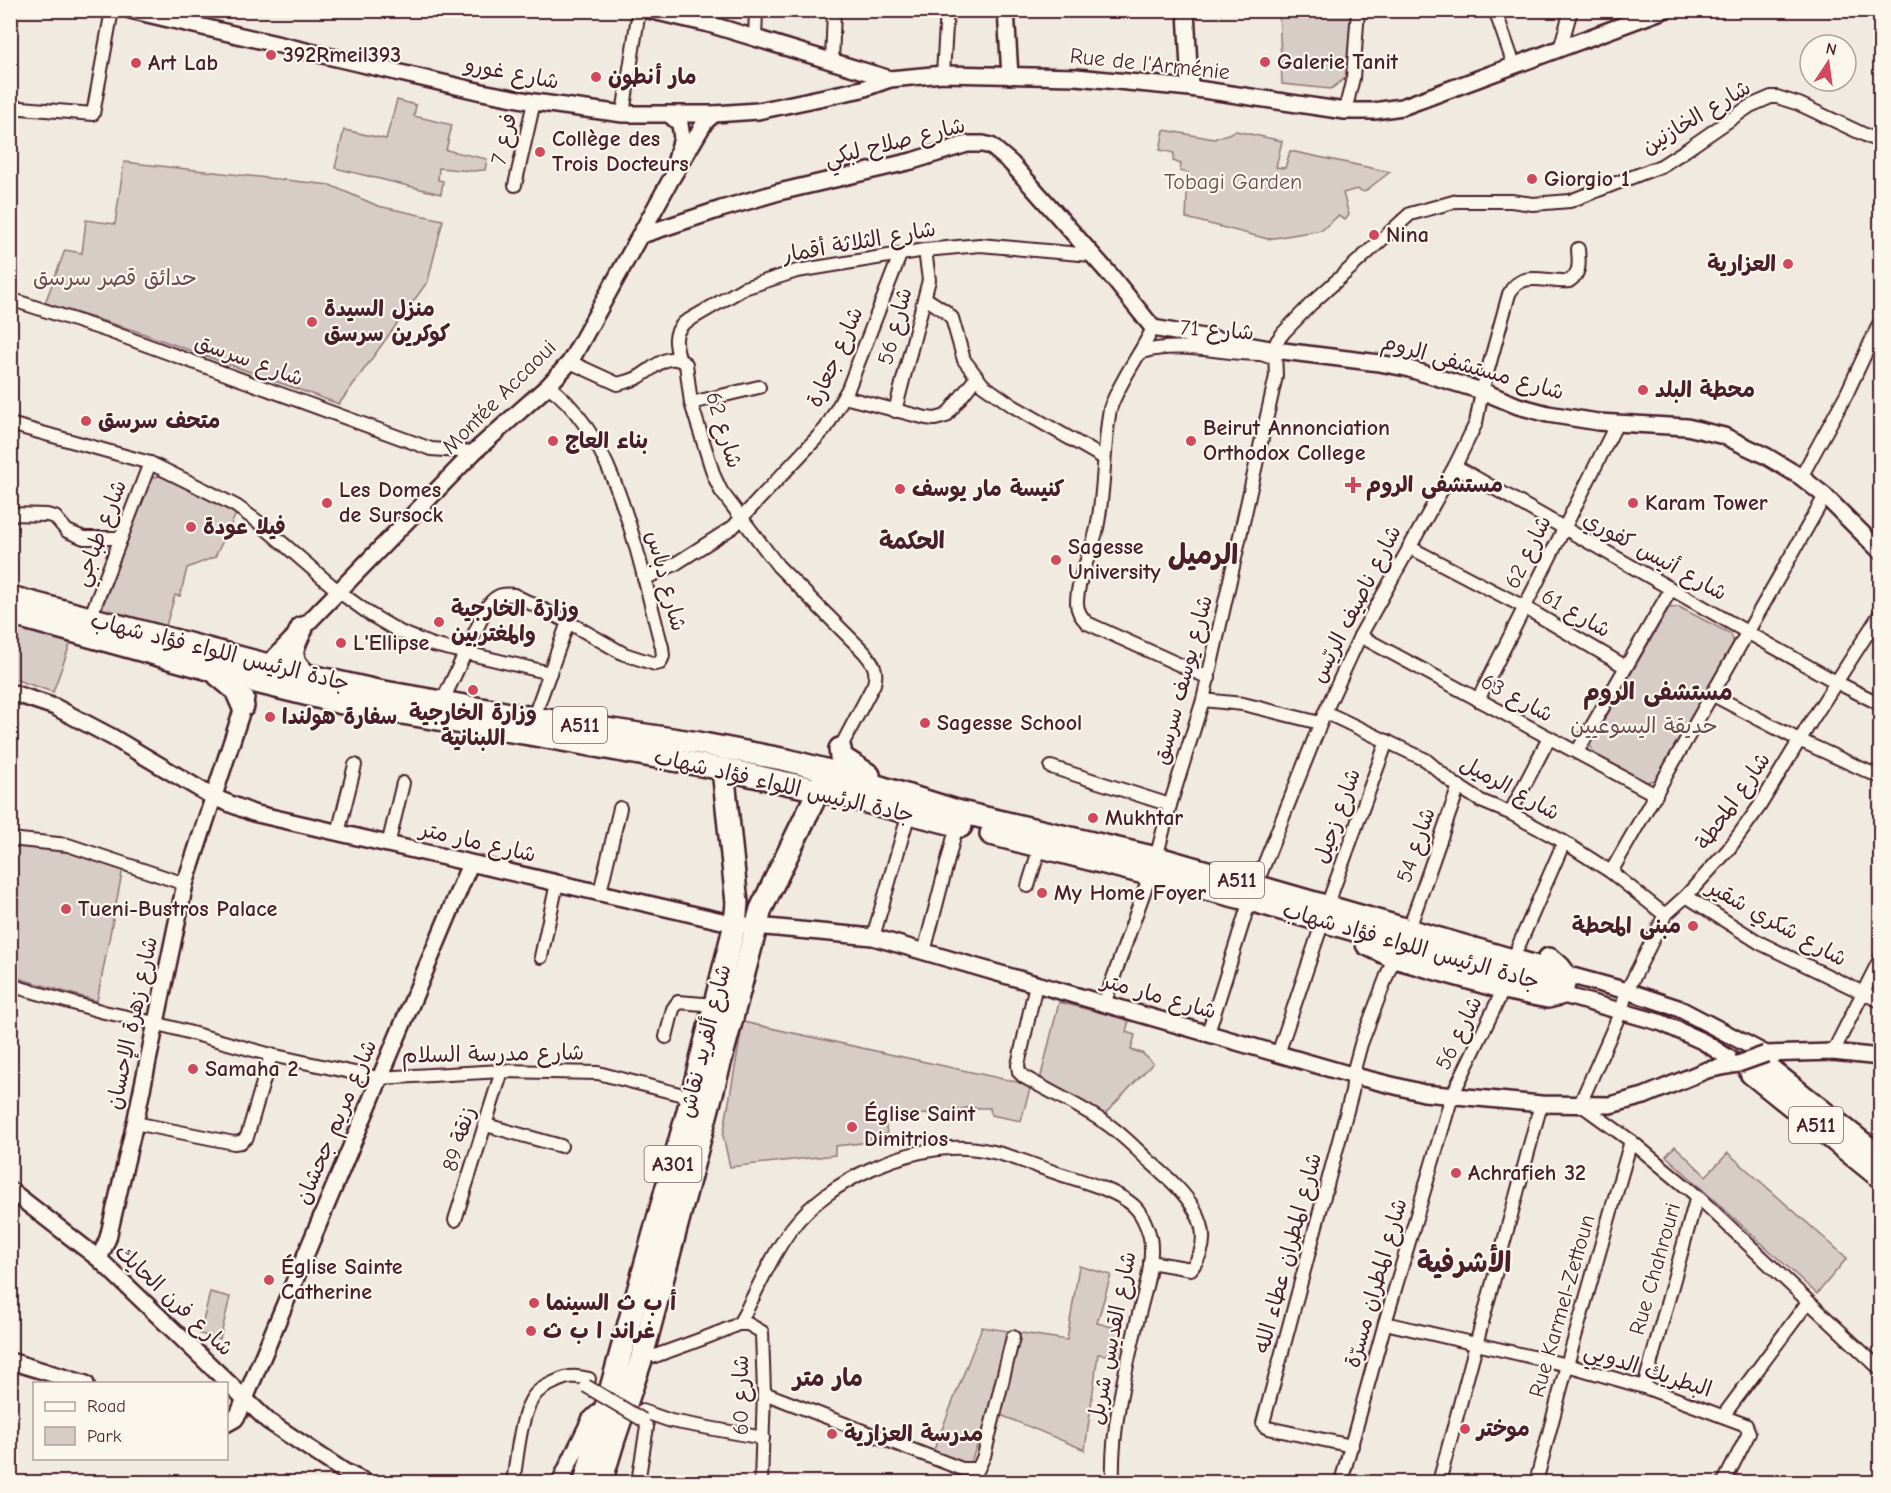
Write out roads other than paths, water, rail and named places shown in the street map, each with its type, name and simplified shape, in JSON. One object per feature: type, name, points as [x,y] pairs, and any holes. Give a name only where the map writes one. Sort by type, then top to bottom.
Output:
[{"type":"highway","name":"جادة الرئيس اللواء فؤاد شهاب","points":[[10,597],[306,675],[442,702],[650,755],[818,790],[913,807],[960,812],[1325,913],[1557,981]]},
{"type":"highway","name":"جادة الرئيس اللواء فؤاد شهاب","points":[[10,614],[252,681],[342,703],[698,743],[787,760],[829,771]]},
{"type":"highway","points":[[302,628],[292,655],[293,662],[306,675]]},
{"type":"highway","points":[[245,658],[253,672],[252,681]]},
{"type":"highway","points":[[268,664],[265,672],[267,679],[288,690]]},
{"type":"highway","points":[[201,666],[232,686],[239,694],[243,706]]},
{"type":"highway","points":[[840,748],[841,757],[913,807]]},
{"type":"highway","points":[[650,755],[711,779],[719,786],[727,802]]},
{"type":"highway","points":[[723,769],[736,760],[807,772],[829,771]]},
{"type":"highway","name":"شارع ألفريد نقاش","points":[[723,769],[737,903],[754,921]]},
{"type":"highway","name":"شارع ألفريد نقاش","points":[[585,1482],[716,1005],[754,921],[829,771]]},
{"type":"highway","name":"A511","points":[[829,771],[913,807]]},
{"type":"highway","name":"جادة الرئيس اللواء فؤاد شهاب","points":[[913,807],[957,825],[1041,847],[1153,866]]},
{"type":"highway","points":[[1413,916],[1545,957],[1556,963],[1557,981],[1548,998],[1394,957],[1367,943],[1346,920],[1413,916]]},
{"type":"highway","name":"شارع ألفريد نقاش","points":[[601,1482],[641,1360],[754,921]]},
{"type":"highway","name":"A511","points":[[1756,1065],[1881,1157]]},
{"type":"highway","name":"A511","points":[[1756,1065],[1881,1177]]},
{"type":"street","points":[[10,107],[93,114],[112,10]]},
{"type":"street","name":"شارع غورو","points":[[130,10],[192,18],[368,67],[534,102],[623,114],[670,115],[758,111],[862,89],[890,79]]},
{"type":"street","points":[[623,114],[639,10]]},
{"type":"street","points":[[648,10],[709,24],[890,79]]},
{"type":"street","points":[[755,39],[756,10]]},
{"type":"street","points":[[832,62],[834,10]]},
{"type":"street","points":[[943,74],[947,10]]},
{"type":"street","points":[[1006,10],[1010,76]]},
{"type":"street","points":[[1186,10],[1190,88]]},
{"type":"street","points":[[1345,111],[1353,78],[1358,10]]},
{"type":"street","points":[[1495,10],[1514,65]]},
{"type":"street","points":[[1560,49],[1571,10]]},
{"type":"street","name":"Rue de l'Arménie","points":[[890,79],[943,74],[1076,77],[1190,88],[1345,111],[1374,111],[1402,107],[1664,10]]},
{"type":"street","points":[[862,89],[868,79],[863,72]]},
{"type":"street","name":"شارع الخازنين","points":[[1275,350],[1277,341],[1311,304],[1410,214],[1457,201],[1511,201],[1533,204],[1570,201],[1661,166],[1749,106],[1771,97],[1799,104],[1881,142]]},
{"type":"street","name":"فرع 7","points":[[515,185],[534,102]]},
{"type":"street","name":"Montée Accaoui","points":[[252,681],[474,452],[548,386],[570,362],[670,181],[705,122],[714,114]]},
{"type":"street","name":"Montée Accaoui","points":[[670,115],[680,124],[682,138],[670,181]]},
{"type":"street","name":"شارع صلاح لبكي","points":[[639,236],[720,208],[779,192],[906,163],[967,144],[991,146],[1003,155],[1112,277],[1153,328]]},
{"type":"street","name":"شارع الثلاثة أقمار","points":[[675,359],[675,339],[682,325],[744,288],[797,271],[925,250],[980,245],[1091,255]]},
{"type":"street","name":"شارع ناصيف الريّس","points":[[1208,1033],[1253,893],[1323,718],[1360,636],[1455,466],[1476,423],[1482,391],[1512,287],[1524,279],[1569,281],[1579,269],[1578,249]]},
{"type":"street","name":"شارع 56","points":[[895,411],[929,280],[925,250]]},
{"type":"street","name":"شارع جعارة","points":[[644,579],[675,564],[721,536],[742,518],[826,428],[844,397],[900,255]]},
{"type":"street","points":[[925,298],[952,318],[964,360],[976,378],[988,389],[1013,406],[1104,458]]},
{"type":"street","name":"شارع سرسق","points":[[10,299],[111,332],[430,449],[474,452]]},
{"type":"street","points":[[1801,477],[1847,393],[1881,322]]},
{"type":"street","points":[[1153,328],[1142,352],[1112,402],[1100,510],[1077,605],[1079,614],[1094,626],[1209,678]]},
{"type":"street","name":"شارع مستشفى الروم","points":[[1153,328],[1275,350],[1379,363],[1432,375],[1482,391],[1518,406],[1548,414],[1598,422],[1687,428],[1724,436],[1766,456],[1801,477],[1825,496],[1881,550]]},
{"type":"street","name":"شارع 71","points":[[1142,352],[1177,348],[1261,354],[1270,359],[1276,376]]},
{"type":"street","name":"شارع يوسف سرسق","points":[[1104,1004],[1153,866],[1209,678],[1276,376],[1275,350]]},
{"type":"street","points":[[570,362],[618,384],[638,377],[662,361],[675,359]]},
{"type":"street","name":"شارع 62","points":[[675,359],[684,362],[687,367],[691,403],[718,484],[765,552],[873,663],[877,674],[874,684],[829,771]]},
{"type":"street","points":[[844,397],[926,418],[943,417],[976,378]]},
{"type":"street","name":"شارع دباس","points":[[548,386],[561,395],[577,414],[610,469],[628,520],[663,656],[660,663],[624,654],[568,622]]},
{"type":"street","points":[[691,403],[759,387]]},
{"type":"street","name":"شارع 62","points":[[1478,700],[1617,423]]},
{"type":"street","points":[[10,424],[150,463],[236,506],[257,521],[338,591],[371,615],[400,632],[433,645],[550,673]]},
{"type":"street","name":"شارع طباجي","points":[[90,618],[150,463]]},
{"type":"street","name":"شارع أنيس كفوري","points":[[1455,466],[1671,590],[1836,682],[1881,704]]},
{"type":"street","points":[[1611,872],[1825,496]]},
{"type":"street","points":[[10,514],[38,514],[55,517],[67,531],[84,538],[122,538]]},
{"type":"street","name":"شارع 61","points":[[1409,548],[1524,607],[1626,667]]},
{"type":"street","points":[[1577,752],[1671,590]]},
{"type":"street","points":[[442,702],[486,609],[495,597],[514,595],[568,622],[531,726]]},
{"type":"street","name":"شارع المحطة","points":[[1580,1104],[1621,1011],[1627,991],[1665,915],[1686,896],[1728,850],[1759,807],[1799,740],[1881,614]]},
{"type":"street","name":"شارع 63","points":[[1360,636],[1656,795]]},
{"type":"street","points":[[213,797],[252,681]]},
{"type":"street","name":"شارع مار متر","points":[[10,692],[55,707],[112,737],[213,797],[253,813],[600,892],[754,921],[873,937],[1354,1076],[1424,1094],[1541,1104],[1610,1105],[1644,1096],[1707,1071],[1833,1052],[1881,1057]]},
{"type":"street","points":[[1713,695],[1799,740],[1881,777]]},
{"type":"street","name":"شارع الرميل","points":[[1203,700],[1243,704],[1323,718],[1387,741],[1426,760],[1481,801],[1510,813],[1564,842],[1611,872],[1665,915]]},
{"type":"street","points":[[1510,813],[1549,738]]},
{"type":"street","name":"شارع زحيل","points":[[1278,1054],[1325,913],[1387,741]]},
{"type":"street","points":[[338,833],[355,765]]},
{"type":"street","points":[[1051,767],[1170,805]]},
{"type":"street","points":[[388,845],[403,783]]},
{"type":"street","name":"شارع 54","points":[[1413,916],[1459,786]]},
{"type":"street","name":"شارع زهرة الإحسان","points":[[99,1259],[108,1238],[135,1123],[185,884],[213,797]]},
{"type":"street","points":[[873,937],[913,807]]},
{"type":"street","points":[[600,892],[620,808]]},
{"type":"street","points":[[924,952],[957,825]]},
{"type":"street","points":[[10,839],[68,845],[185,884]]},
{"type":"street","points":[[1518,947],[1564,842]]},
{"type":"street","points":[[1028,886],[1041,847]]},
{"type":"street","name":"شارع مريم جحشان","points":[[228,1423],[235,1419],[245,1399],[378,1078],[470,864]]},
{"type":"street","points":[[541,957],[557,883]]},
{"type":"street","name":"شارع شكري شقير","points":[[1686,896],[1761,943],[1862,994],[1881,1001]]},
{"type":"street","points":[[1354,1076],[1361,1044],[1394,957]]},
{"type":"street","points":[[1833,1052],[1881,959]]},
{"type":"street","points":[[1557,981],[1627,991],[1678,1008],[1756,1065]]},
{"type":"street","points":[[1557,981],[1621,1011],[1672,1028],[1756,1065]]},
{"type":"street","points":[[1036,984],[1018,1065],[1019,1072],[1109,1125],[1183,1192],[1197,1211],[1203,1236],[1198,1260],[1191,1269],[1150,1262]]},
{"type":"street","name":"شارع مدرسة السلام","points":[[10,986],[271,1055],[378,1078],[502,1071],[598,1073],[691,1097]]},
{"type":"street","name":"شارع 56","points":[[1452,1096],[1504,988]]},
{"type":"street","points":[[666,1037],[673,1009],[678,1002],[716,1005]]},
{"type":"street","points":[[135,1123],[234,1143],[241,1142],[247,1137],[271,1055]]},
{"type":"street","name":"زنقة 89","points":[[455,1220],[502,1071]]},
{"type":"street","name":"شارع المطران عطاء الله","points":[[1352,1446],[1278,1430],[1264,1426],[1263,1423],[1337,1150],[1354,1076]]},
{"type":"street","name":"شارع المطران مسرّة","points":[[1341,1482],[1452,1096]]},
{"type":"street","points":[[1439,1482],[1541,1104]]},
{"type":"street","points":[[1580,1104],[1631,1141],[1697,1196],[1881,1368]]},
{"type":"street","points":[[486,1125],[561,1146]]},
{"type":"street","name":"Rue Karmel-Zettoun","points":[[1536,1482],[1631,1141]]},
{"type":"street","name":"شارع القديس شربل","points":[[738,1324],[783,1240],[793,1226],[807,1211],[834,1190],[877,1164],[939,1149],[966,1148],[992,1151],[1029,1162],[1114,1194],[1135,1206],[1146,1224],[1150,1244],[1150,1262],[1126,1367],[1117,1419],[1113,1451],[1113,1482]]},
{"type":"street","name":"شارع فرن الحايك","points":[[10,1190],[99,1259],[227,1382]]},
{"type":"street","name":"Rue Chahrouri","points":[[1644,1387],[1697,1196]]},
{"type":"street","points":[[1723,1416],[1808,1302]]},
{"type":"street","name":"البطريك الدويي","points":[[1385,1323],[1567,1365],[1644,1387],[1746,1425],[1749,1431],[1724,1482]]},
{"type":"street","points":[[655,1356],[738,1324]]},
{"type":"street","name":"شارع 60","points":[[738,1324],[748,1324],[762,1332],[764,1393],[761,1482]]},
{"type":"street","points":[[764,1393],[962,1469],[978,1469],[984,1456],[1013,1337]]},
{"type":"street","points":[[10,1361],[83,1382]]},
{"type":"street","points":[[513,1482],[520,1437],[529,1404],[535,1394],[563,1378],[578,1376],[644,1420],[656,1417],[763,1438]]},
{"type":"street","points":[[521,1482],[528,1439],[537,1406],[551,1391],[571,1383],[588,1382]]},
{"type":"street","name":"شارع فرن الحايك","points":[[228,1383],[268,1421],[344,1477],[365,1482]]},
{"type":"street","points":[[560,1482],[590,1420],[608,1403]]},
{"type":"street","points":[[638,1482],[644,1420]]},
{"type":"tunnel","points":[[1709,1031],[1769,1068]]},
{"type":"place","name":"392Rmeil393","points":[[271,55]]},
{"type":"place","name":"Galerie Tanit","points":[[1265,62]]},
{"type":"place","name":"Art Lab","points":[[136,63]]},
{"type":"place","name":"مار أنطون","points":[[596,77]]},
{"type":"place","name":"Collège des Trois Docteurs","points":[[540,152]]},
{"type":"place","name":"Giorgio 1","points":[[1532,179]]},
{"type":"place","name":"Nina","points":[[1374,235]]},
{"type":"place","name":"العزارية","points":[[1788,264]]},
{"type":"place","name":"منزل السيدة كوكرين سرسق","points":[[312,322]]},
{"type":"place","name":"محطة البلد","points":[[1643,390]]},
{"type":"place","name":"متحف سرسق","points":[[86,421]]},
{"type":"place","name":"بناء العاج","points":[[553,441]]},
{"type":"place","name":"Beirut Annonciation Orthodox College","points":[[1191,441]]},
{"type":"place","name":"مستشفى الروم","points":[[1353,485]]},
{"type":"place","name":"كنيسة مار يوسف","points":[[900,489]]},
{"type":"place","name":"Les Domes de Sursock","points":[[327,503]]},
{"type":"place","name":"Karam Tower","points":[[1633,503]]},
{"type":"place","name":"فيلا عودة","points":[[191,527]]},
{"type":"place","name":"Sagesse University","points":[[1056,560]]},
{"type":"place","name":"وزارة الخارجية والمغتربين","points":[[439,622]]},
{"type":"place","name":"L'Ellipse","points":[[341,643]]},
{"type":"place","name":"وزارة الخارجية اللبنانية","points":[[473,690]]},
{"type":"place","name":"سفارة هولندا","points":[[270,717]]},
{"type":"place","name":"Sagesse School","points":[[925,723]]},
{"type":"place","name":"Mukhtar","points":[[1093,818]]},
{"type":"place","name":"My Home Foyer","points":[[1042,893]]},
{"type":"place","name":"Tueni-Bustros Palace","points":[[66,909]]},
{"type":"place","name":"مبنى المحطة","points":[[1693,926]]},
{"type":"place","name":"Samaha 2","points":[[193,1069]]},
{"type":"place","name":"Église Saint Dimitrios","points":[[852,1127]]},
{"type":"place","name":"Achrafieh 32","points":[[1456,1173]]},
{"type":"place","name":"Église Sainte Catherine","points":[[269,1280]]},
{"type":"place","name":"أ ب ث السينما","points":[[534,1303]]},
{"type":"place","name":"غراند ا ب ث","points":[[531,1331]]},
{"type":"place","name":"موختر","points":[[1465,1429]]},
{"type":"place","name":"مدرسة العزارية","points":[[832,1434]]},
{"type":"district","name":"الحكمة","points":[[912,541]]},
{"type":"district","name":"الرميل","points":[[1203,555]]},
{"type":"district","name":"مستشفى الروم","points":[[1658,692]]},
{"type":"district","name":"الأشرفية","points":[[1464,1263]]},
{"type":"district","name":"مار متر","points":[[828,1378]]},
{"type":"park label","name":"Tobagi Garden","points":[[1233,182]]},
{"type":"park label","name":"حدائق قصر سرسق","points":[[115,278]]},
{"type":"park label","name":"حديقة اليسوعيين","points":[[1644,726]]}]
